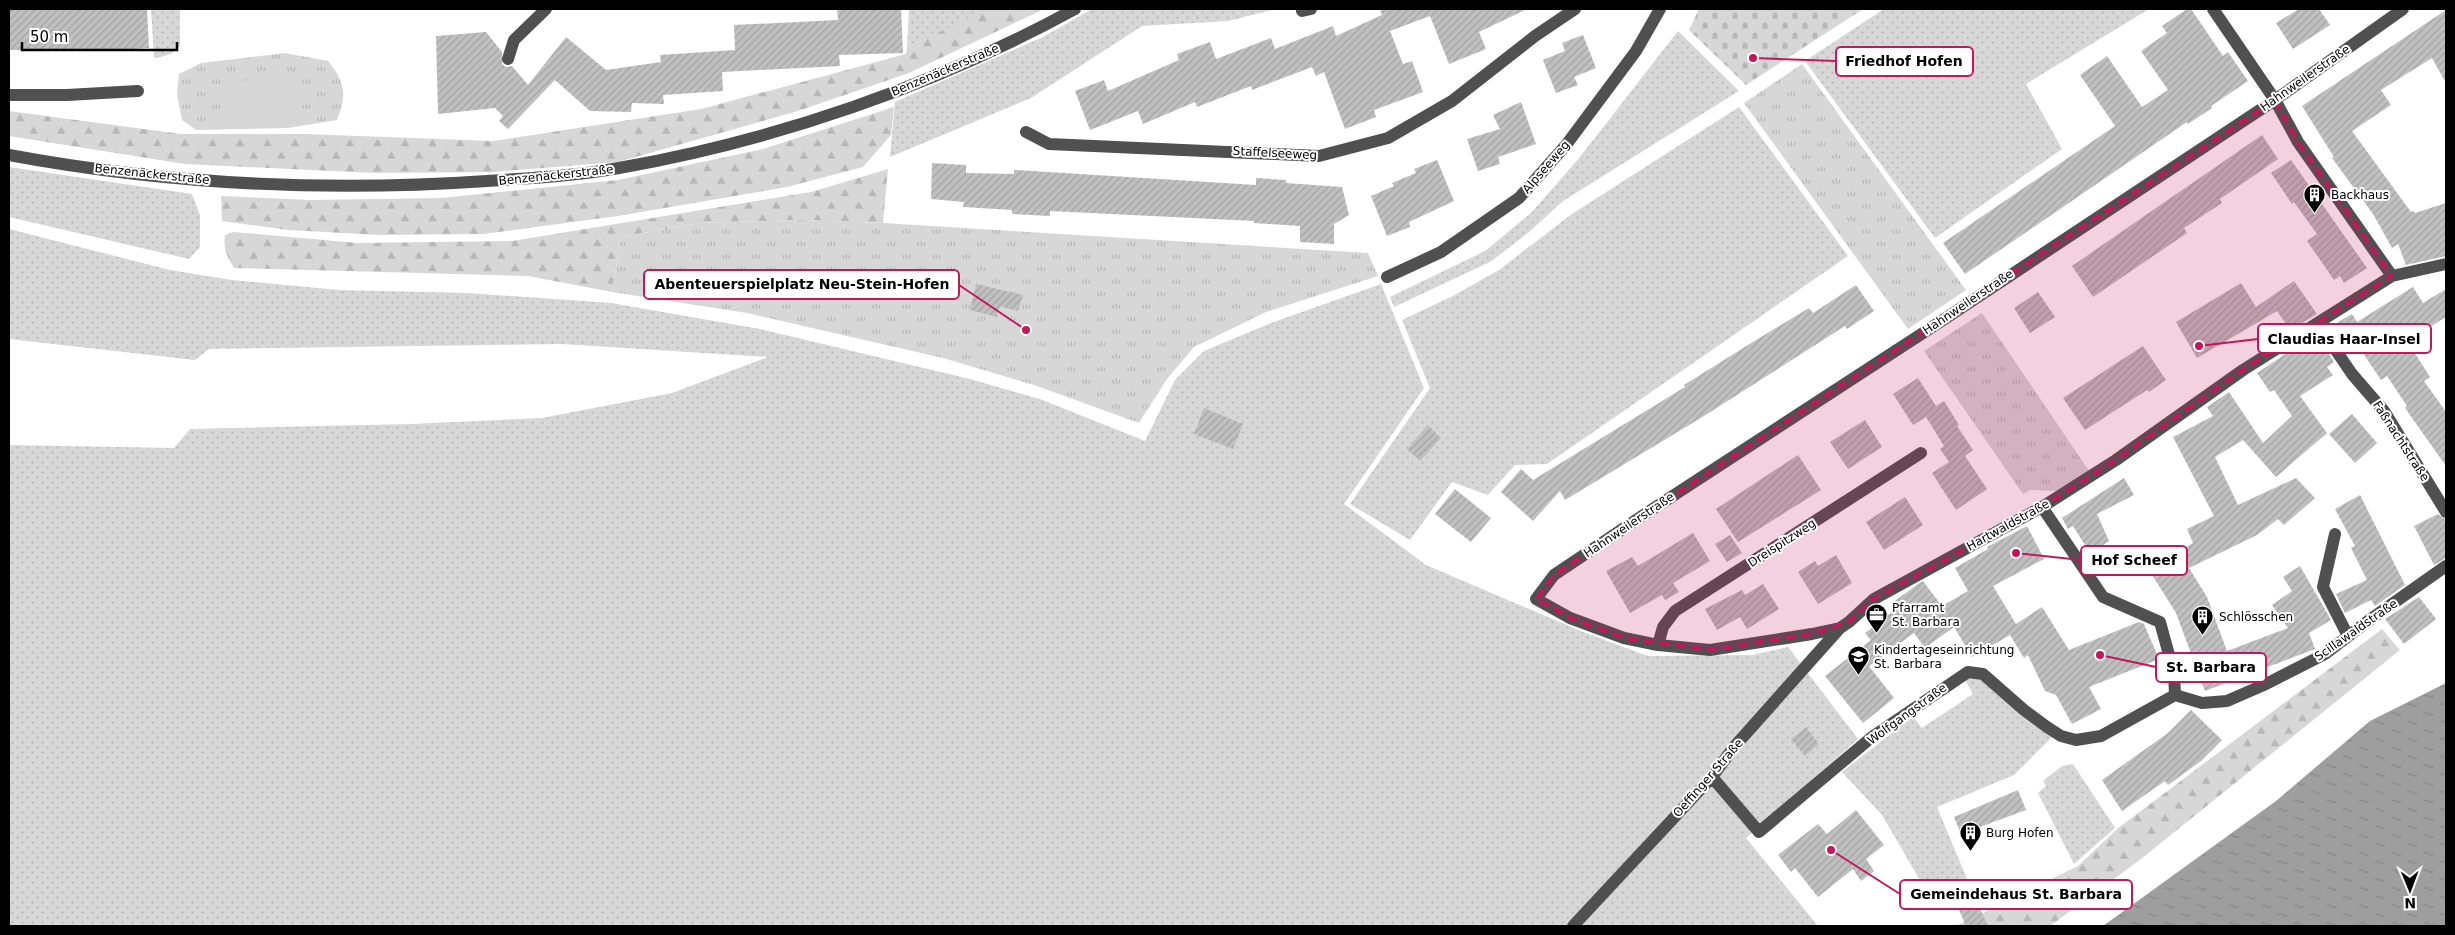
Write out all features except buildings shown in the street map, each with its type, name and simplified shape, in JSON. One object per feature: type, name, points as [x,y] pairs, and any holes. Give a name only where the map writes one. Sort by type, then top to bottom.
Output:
[{"type":"street","points":[[508,60],[514,40],[546,9]]},
{"type":"street","name":"Benzenäckerstraße","points":[[9,155],[201,180],[312,185],[440,185],[534,178],[616,169],[757,136],[902,90],[1028,34],[1075,9]]},
{"type":"street","name":"Staffelseeweg","points":[[1026,132],[1049,144],[1319,156],[1388,138],[1452,100],[1535,36],[1575,9]]},
{"type":"street","name":"Alpseeweg","points":[[1387,277],[1440,252],[1519,198],[1566,145],[1636,51],[1659,9]]},
{"type":"street","points":[[2213,9],[2274,100],[2298,142],[2392,276]]},
{"type":"street","name":"Hahnweilerstraße","points":[[1536,598],[1554,576],[1645,514],[1946,318],[2274,100],[2403,9]]},
{"type":"street","points":[[9,95],[67,95],[138,91]]},
{"type":"street","name":"Hartwaldstraße","points":[[1536,598],[1570,618],[1624,638],[1658,645],[1710,650],[1840,628],[1850,622],[1874,599],[2042,507],[2116,460],[2243,370],[2392,276],[2446,264]]},
{"type":"street","name":"Faßnachtstraße","points":[[2318,324],[2352,374],[2384,411],[2446,512]]},
{"type":"street","name":"Dreispitzweg","points":[[1658,645],[1662,627],[1675,611],[1921,453]]},
{"type":"street","points":[[2042,507],[2103,597],[2160,622],[2174,672],[2176,695]]},
{"type":"street","points":[[2335,534],[2323,587],[2348,636]]},
{"type":"street","name":"Scillawaldstraße","points":[[2176,695],[2202,703],[2227,701],[2325,654],[2446,566]]},
{"type":"street","name":"Oeffinger Straße","points":[[1573,926],[1712,777],[1734,747],[1840,628]]},
{"type":"street","name":"Wolfgangstraße","points":[[1712,777],[1759,832],[1872,738],[1968,672],[1983,674],[2024,710],[2047,727],[2061,736],[2076,740],[2101,736],[2176,695]]},
{"type":"highlighted area","points":[[2275,100],[2298,142],[2392,276],[2243,370],[2116,460],[2042,507],[1874,599],[1849,622],[1812,634],[1710,650],[1624,638],[1570,618],[1536,599],[1554,575]]},
{"type":"green space","points":[[151,9],[180,9],[180,46],[175,51],[162,57],[154,58]]},
{"type":"green space","points":[[909,9],[992,9],[907,47]]},
{"type":"green space","points":[[989,9],[1044,9],[909,73],[798,111],[618,162],[493,172],[374,173],[185,164],[9,136],[9,111],[181,134],[306,134],[493,141],[701,109],[906,54],[907,47]]},
{"type":"green space","points":[[1092,9],[1276,9],[1228,21],[1142,26],[1031,98],[890,157],[895,102],[1043,37]]},
{"type":"green space","points":[[1699,9],[1863,9],[1746,85],[1689,30]]},
{"type":"green space","points":[[1884,9],[2149,9],[2026,84],[2062,149],[1935,238],[1805,61]]},
{"type":"green space","points":[[1678,31],[1739,91],[1563,201],[1528,233],[1490,262],[1394,307],[1390,297],[1485,251],[1532,212],[1580,157]]},
{"type":"green space","points":[[285,53],[328,61],[338,75],[343,88],[342,103],[337,120],[288,128],[196,130],[182,120],[177,94],[179,74],[201,63]]},
{"type":"green space","points":[[1802,64],[1966,290],[1908,329],[1744,103]]},
{"type":"green space","points":[[300,77],[303,120],[227,125],[223,82]]},
{"type":"green space","points":[[894,107],[891,135],[863,167],[787,187],[618,216],[484,234],[379,235],[288,230],[222,221],[221,196],[311,200],[441,198],[618,180],[763,149]]},
{"type":"green space","points":[[1739,107],[1848,256],[1547,464],[1515,465],[1488,495],[1452,482],[1410,540],[1350,504],[1430,388],[1402,320],[1451,297],[1499,270],[1572,214]]},
{"type":"green space","points":[[9,167],[192,194],[200,215],[200,247],[189,259],[9,217]]},
{"type":"green space","points":[[888,169],[883,223],[802,220],[699,223],[621,237],[612,292],[528,276],[234,268],[225,248],[225,235],[233,232],[358,243],[512,241],[811,192]]},
{"type":"green space","points":[[802,220],[883,223],[1368,253],[1378,276],[1266,312],[1194,347],[1167,379],[1139,423],[1034,385],[943,358],[747,313],[612,292],[621,237],[699,223]]},
{"type":"green space","points":[[9,229],[170,270],[232,280],[339,290],[467,293],[611,303],[760,329],[970,379],[1040,399],[1145,441],[1175,380],[1204,351],[1271,323],[1381,284],[1424,388],[1344,504],[1426,565],[1583,632],[1648,656],[1753,655],[1788,647],[1858,739],[1746,838],[1818,926],[9,926],[9,445],[174,448],[190,429],[412,424],[542,418],[672,393],[768,357],[562,344],[209,349],[195,360],[9,339]]},
{"type":"green space","points":[[1982,313],[2089,471],[2056,491],[2030,490],[2023,494],[1924,351]]},
{"type":"green space","points":[[2382,629],[2400,650],[2141,859],[2050,926],[1956,926],[2078,866],[2117,829]]},
{"type":"green space","points":[[1964,678],[1980,679],[2053,736],[2014,775],[1937,807],[1972,891],[1936,908],[1882,815],[1842,772],[1913,717],[1922,728],[1973,694]]},
{"type":"green space","points":[[2073,764],[2115,828],[2074,864],[2038,793],[2046,786],[2043,781],[2062,766]]},
{"type":"water","points":[[2446,683],[2446,926],[2103,926],[2276,801],[2370,721]]},
{"type":"place","name":"Friedhof Hofen","points":[[1753,58]]},
{"type":"place","name":"Backhaus","points":[[2315,214]]},
{"type":"place","name":"Abenteuerspielplatz Neu-Stein-Hofen","points":[[1026,330]]},
{"type":"place","name":"Claudias Haar-Insel","points":[[2199,346]]},
{"type":"place","name":"Hof Scheef","points":[[2016,553]]},
{"type":"place","name":"Pfarramt St. Barbara","points":[[1876,634]]},
{"type":"place","name":"Schlösschen","points":[[2203,636]]},
{"type":"place","name":"St. Barbara","points":[[2100,655]]},
{"type":"place","name":"Kindertageseinrichtung St. Barbara","points":[[1858,676]]},
{"type":"place","name":"Gemeindehaus St. Barbara","points":[[1831,850]]},
{"type":"place","name":"Burg Hofen","points":[[1970,852]]}]
